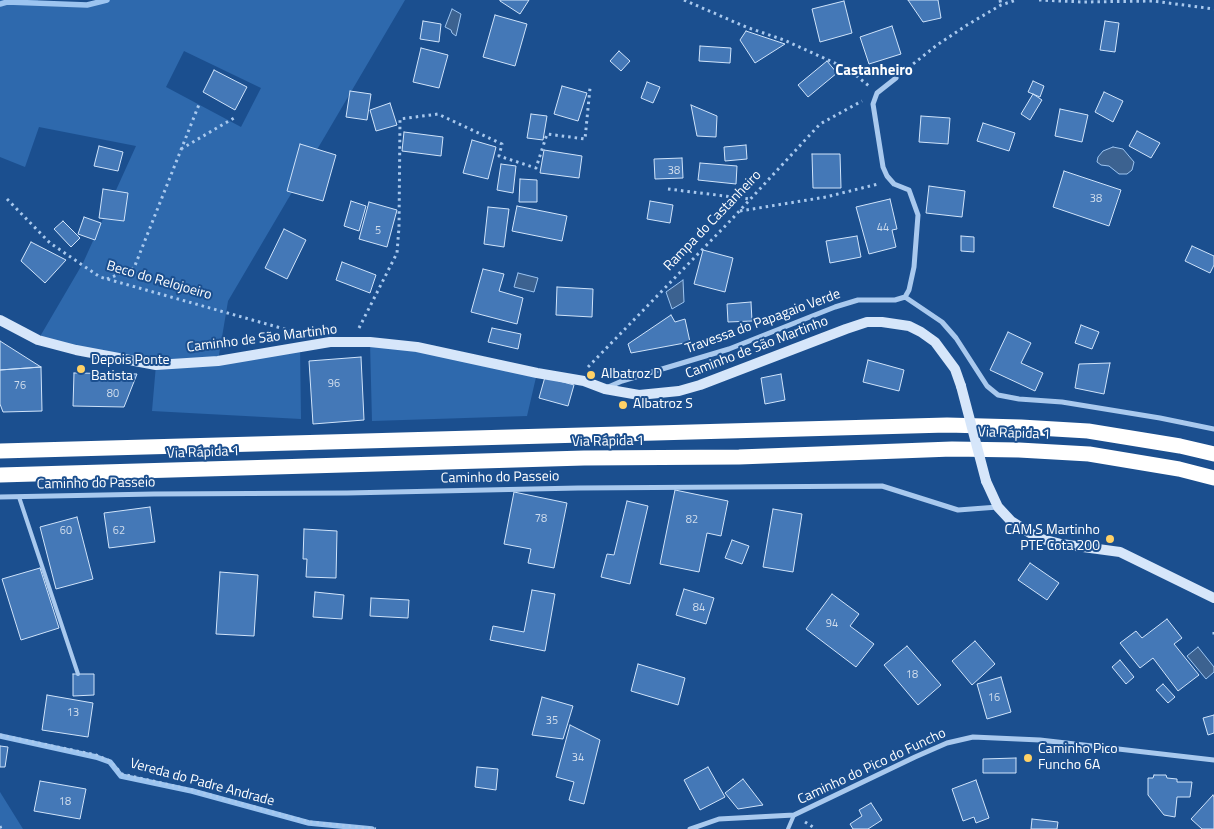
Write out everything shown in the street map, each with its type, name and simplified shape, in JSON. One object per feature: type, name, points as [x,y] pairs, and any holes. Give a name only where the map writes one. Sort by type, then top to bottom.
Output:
[{"type":"highway","name":"Via Rápida 1","points":[[0,451],[947,425],[1088,431],[1180,446],[1214,454]]},
{"type":"highway","name":"Via Rápida 1","points":[[0,475],[584,458],[739,457],[952,449],[1089,454],[1179,469],[1214,478]]},
{"type":"street","points":[[896,78],[877,93],[873,104],[883,167],[894,184],[909,190],[918,215],[914,267],[909,290],[905,297],[942,322],[956,338],[986,386],[998,395],[1019,399],[1062,402],[1214,429]]},
{"type":"street","name":"Travessa do Papagaio Verde","points":[[605,388],[622,381],[730,349],[835,307],[858,300],[895,300],[905,297]]},
{"type":"street","name":"Caminho de São Martinho","points":[[0,320],[38,340],[76,350],[156,365],[218,361],[330,342],[352,342],[417,347],[639,395],[679,391],[700,385],[867,322],[909,326],[936,342],[955,369],[986,481],[998,507],[1010,521],[1038,538],[1061,544],[1120,552],[1214,598]]},
{"type":"street","name":"Caminho do Passeio","points":[[0,497],[588,488],[882,486],[958,510],[998,507]]},
{"type":"street","name":"Caminho do Pico do Funcho","points":[[690,829],[718,819],[794,815],[947,743],[974,737],[1040,740],[1214,760]]},
{"type":"lane","points":[[19,497],[78,674]]},
{"type":"lane","points":[[788,829],[794,815]]},
{"type":"path","points":[[684,0],[746,27],[784,40],[848,69],[877,93]]},
{"type":"path","points":[[1000,0],[1001,6]]},
{"type":"path","points":[[896,78],[967,24],[1016,0]]},
{"type":"path","points":[[1039,0],[1083,2],[1154,0],[1214,9]]},
{"type":"path","points":[[352,342],[397,253],[400,119],[438,114],[502,144],[499,156],[536,168],[547,134],[585,139],[590,88]]},
{"type":"path","name":"Rampa do Castanheiro","points":[[576,380],[740,211],[820,124],[877,93]]},
{"type":"path","points":[[106,279],[134,268],[200,102]]},
{"type":"path","points":[[181,150],[234,118]]},
{"type":"path","points":[[740,211],[826,197],[891,181]]},
{"type":"path","points":[[668,189],[750,199]]},
{"type":"path","name":"Beco do Relojoeiro","points":[[6,198],[50,243],[100,277],[302,334]]},
{"type":"path","points":[[1214,632],[1214,638]]},
{"type":"path","name":"Vereda do Padre Andrade","points":[[0,735],[96,755],[110,761],[122,774],[192,790],[302,820],[376,829]]},
{"type":"shaded area","points":[[0,0],[38,0],[38,4],[87,5],[107,0],[405,0],[228,301],[218,361],[300,346],[301,419],[152,411],[156,365],[38,340],[83,263],[136,146],[39,127],[25,167],[0,157]],"holes":[[[184,51],[261,88],[241,127],[166,87]]]},
{"type":"shaded area","points":[[452,9],[461,14],[456,36],[445,27]]},
{"type":"shaded area","points":[[1113,147],[1123,149],[1134,162],[1132,170],[1127,174],[1119,174],[1109,166],[1101,165],[1097,162],[1098,157],[1103,151]]},
{"type":"shaded area","points":[[518,273],[538,278],[534,292],[514,287]]},
{"type":"shaded area","points":[[683,280],[684,302],[672,309],[666,292]]},
{"type":"shaded area","points":[[370,342],[537,373],[527,416],[372,421]]},
{"type":"shaded area","points":[[1198,647],[1214,667],[1214,672],[1206,679],[1187,656]]},
{"type":"shaded area","points":[[0,792],[23,829],[0,829]]},
{"type":"building","points":[[500,0],[529,0],[520,14]]},
{"type":"building","points":[[908,0],[938,0],[941,18],[923,22]]},
{"type":"building","points":[[844,1],[852,33],[820,42],[812,9]]},
{"type":"building","points":[[495,15],[527,24],[515,66],[483,57]]},
{"type":"building","points":[[423,21],[441,24],[439,42],[420,39]]},
{"type":"building","points":[[1105,21],[1119,23],[1115,52],[1100,50]]},
{"type":"building","points":[[892,26],[901,54],[869,64],[860,37]]},
{"type":"building","points":[[746,31],[785,44],[755,63],[740,40]]},
{"type":"building","points":[[700,46],[731,48],[730,63],[699,61]]},
{"type":"building","points":[[421,48],[448,55],[439,88],[413,82]]},
{"type":"building","points":[[619,51],[630,61],[621,71],[610,61]]},
{"type":"building","points":[[827,61],[837,73],[808,97],[798,85]]},
{"type":"building","points":[[214,70],[247,87],[235,110],[203,92]]},
{"type":"building","points":[[1033,81],[1044,86],[1040,97],[1028,92]]},
{"type":"building","points":[[647,82],[660,87],[653,103],[641,98]]},
{"type":"building","points":[[562,86],[587,93],[578,121],[554,114]]},
{"type":"building","points":[[350,91],[371,94],[367,120],[346,117]]},
{"type":"building","points":[[1104,92],[1123,101],[1113,122],[1095,112]]},
{"type":"building","points":[[1033,94],[1042,100],[1030,120],[1021,114]]},
{"type":"building","points":[[390,103],[397,125],[376,131],[370,110]]},
{"type":"building","points":[[691,105],[717,116],[716,137],[697,136]]},
{"type":"building","points":[[1060,109],[1088,115],[1082,142],[1055,136]]},
{"type":"building","points":[[531,114],[547,116],[543,140],[527,138]]},
{"type":"building","points":[[921,116],[950,118],[948,144],[919,142]]},
{"type":"building","points":[[983,123],[1015,133],[1009,151],[977,141]]},
{"type":"building","points":[[1137,131],[1160,143],[1151,158],[1129,146]]},
{"type":"building","points":[[404,132],[443,137],[441,156],[402,151]]},
{"type":"building","points":[[472,140],[496,147],[488,179],[463,173]]},
{"type":"building","points":[[300,144],[336,155],[323,201],[287,191]]},
{"type":"building","points":[[746,145],[747,159],[725,161],[724,147]]},
{"type":"building","points":[[99,146],[123,152],[118,171],[94,166]]},
{"type":"building","points":[[544,150],[582,156],[579,178],[540,173]]},
{"type":"building","points":[[812,154],[840,154],[841,188],[813,188]]},
{"type":"building","points":[[682,158],[683,178],[655,179],[654,159]]},
{"type":"building","points":[[700,163],[737,166],[736,184],[698,180]]},
{"type":"building","points":[[501,164],[516,166],[513,193],[497,190]]},
{"type":"building","points":[[1064,171],[1121,190],[1109,226],[1053,207]]},
{"type":"building","points":[[520,179],[537,180],[537,202],[519,202]]},
{"type":"building","points":[[929,186],[965,191],[962,217],[926,213]]},
{"type":"building","points":[[103,189],[128,193],[124,221],[99,218]]},
{"type":"building","points":[[890,199],[897,229],[892,230],[896,247],[869,254],[856,207]]},
{"type":"building","points":[[351,201],[366,206],[359,231],[344,226]]},
{"type":"building","points":[[650,201],[673,205],[670,223],[647,219]]},
{"type":"building","points":[[369,202],[397,210],[387,247],[359,239]]},
{"type":"building","points":[[517,206],[567,216],[562,241],[512,231]]},
{"type":"building","points":[[488,207],[509,209],[504,247],[484,244]]},
{"type":"building","points":[[84,217],[101,223],[95,240],[78,234]]},
{"type":"building","points":[[63,221],[80,238],[71,247],[54,229]]},
{"type":"building","points":[[284,229],[306,240],[287,279],[265,268]]},
{"type":"building","points":[[857,236],[861,257],[830,263],[826,241]]},
{"type":"building","points":[[961,236],[974,237],[974,252],[961,251]]},
{"type":"building","points":[[31,242],[66,260],[45,283],[21,261]]},
{"type":"building","points":[[1192,246],[1214,256],[1214,265],[1210,273],[1185,261]]},
{"type":"building","points":[[703,250],[733,258],[725,292],[694,284]]},
{"type":"building","points":[[342,262],[376,275],[370,293],[336,280]]},
{"type":"building","points":[[483,269],[504,274],[499,291],[523,298],[517,324],[471,312]]},
{"type":"building","points":[[557,287],[593,289],[592,317],[556,315]]},
{"type":"building","points":[[751,302],[752,321],[728,322],[727,304]]},
{"type":"building","points":[[671,315],[675,322],[685,319],[690,342],[631,353],[628,344]]},
{"type":"building","points":[[1081,325],[1099,332],[1092,349],[1075,343]]},
{"type":"building","points":[[492,328],[521,334],[518,349],[488,342]]},
{"type":"building","points":[[1008,332],[1031,343],[1021,363],[1043,373],[1035,391],[990,370]]},
{"type":"building","points":[[0,341],[41,367],[0,370]]},
{"type":"building","points":[[361,357],[364,420],[313,424],[309,361]]},
{"type":"building","points":[[868,360],[904,370],[899,391],[863,382]]},
{"type":"building","points":[[1110,363],[1104,394],[1075,388],[1079,364]]},
{"type":"building","points":[[41,367],[42,411],[3,412],[0,404],[0,370]]},
{"type":"building","points":[[74,373],[137,374],[124,407],[73,406]]},
{"type":"building","points":[[781,374],[785,400],[765,404],[761,378]]},
{"type":"building","points":[[545,377],[574,385],[568,406],[539,398]]},
{"type":"building","points":[[675,490],[728,501],[721,536],[707,533],[699,572],[660,564]]},
{"type":"building","points":[[514,492],[567,503],[554,568],[528,563],[531,549],[504,544]]},
{"type":"building","points":[[627,501],[648,506],[630,584],[601,577],[607,554],[614,555]]},
{"type":"building","points":[[150,507],[155,542],[109,548],[104,513]]},
{"type":"building","points":[[773,509],[802,514],[793,572],[763,567]]},
{"type":"building","points":[[77,517],[93,579],[56,589],[40,527]]},
{"type":"building","points":[[304,529],[337,531],[336,578],[306,577],[307,559],[303,559]]},
{"type":"building","points":[[732,540],[749,546],[742,564],[725,558]]},
{"type":"building","points":[[1030,563],[1059,583],[1047,600],[1018,580]]},
{"type":"building","points":[[40,568],[59,628],[21,640],[2,579]]},
{"type":"building","points":[[220,572],[258,575],[254,636],[216,634]]},
{"type":"building","points":[[684,589],[714,598],[706,624],[676,615]]},
{"type":"building","points":[[532,590],[555,594],[545,651],[490,640],[493,626],[524,632]]},
{"type":"building","points":[[315,592],[344,595],[342,619],[313,617]]},
{"type":"building","points":[[832,594],[859,614],[850,626],[874,644],[856,667],[806,629]]},
{"type":"building","points":[[371,598],[409,600],[408,618],[370,616]]},
{"type":"building","points":[[1167,619],[1182,638],[1174,644],[1199,675],[1178,691],[1153,658],[1140,668],[1120,643],[1136,631],[1142,638]]},
{"type":"building","points":[[975,641],[995,664],[972,685],[952,661]]},
{"type":"building","points":[[907,646],[941,685],[918,705],[884,665]]},
{"type":"building","points":[[1120,660],[1134,677],[1126,684],[1112,667]]},
{"type":"building","points":[[638,664],[685,678],[678,705],[631,691]]},
{"type":"building","points":[[73,674],[94,674],[94,695],[73,696]]},
{"type":"building","points":[[1001,677],[1011,712],[987,719],[977,684]]},
{"type":"building","points":[[1163,684],[1175,697],[1168,703],[1156,690]]},
{"type":"building","points":[[47,695],[93,703],[88,737],[42,730]]},
{"type":"building","points":[[542,697],[573,706],[563,739],[532,735]]},
{"type":"building","points":[[1214,715],[1214,733],[1208,735],[1203,718]]},
{"type":"building","points":[[570,725],[600,740],[584,804],[569,800],[574,782],[556,777]]},
{"type":"building","points":[[0,746],[8,747],[5,767],[0,767]]},
{"type":"building","points":[[1016,758],[1016,773],[983,773],[983,759]]},
{"type":"building","points":[[477,767],[498,769],[496,790],[475,787]]},
{"type":"building","points":[[708,767],[725,797],[700,810],[684,780]]},
{"type":"building","points":[[1154,775],[1166,775],[1167,778],[1177,779],[1177,782],[1192,782],[1190,797],[1177,797],[1175,817],[1164,815],[1148,795],[1148,778],[1153,778]]},
{"type":"building","points":[[743,779],[763,805],[738,809],[725,793]]},
{"type":"building","points":[[976,780],[989,818],[976,823],[974,817],[963,821],[952,789]]},
{"type":"building","points":[[40,781],[86,789],[80,819],[34,811]]},
{"type":"building","points":[[1213,795],[1214,829],[1202,829],[1191,819]]},
{"type":"building","points":[[871,803],[882,820],[868,829],[853,829],[850,824],[862,816],[859,810]]},
{"type":"building","points":[[1032,819],[1058,822],[1057,829],[1031,829]]},
{"type":"waterway","points":[[0,4],[7,2],[87,5],[107,0]]},
{"type":"waterway","points":[[0,736],[96,757],[110,762],[121,776],[192,791],[309,823],[372,829]]},
{"type":"place","name":"Depois Ponte Batista","points":[[81,369]]},
{"type":"place","name":"Albatroz D","points":[[591,375]]},
{"type":"place","name":"Albatroz S","points":[[623,405]]},
{"type":"place","name":"CAM S Martinho PTE Cota 200","points":[[1110,539]]},
{"type":"place","name":"Caminho Pico Funcho 6A","points":[[1028,758]]},
{"type":"district","name":"Castanheiro","points":[[874,71]]}]
